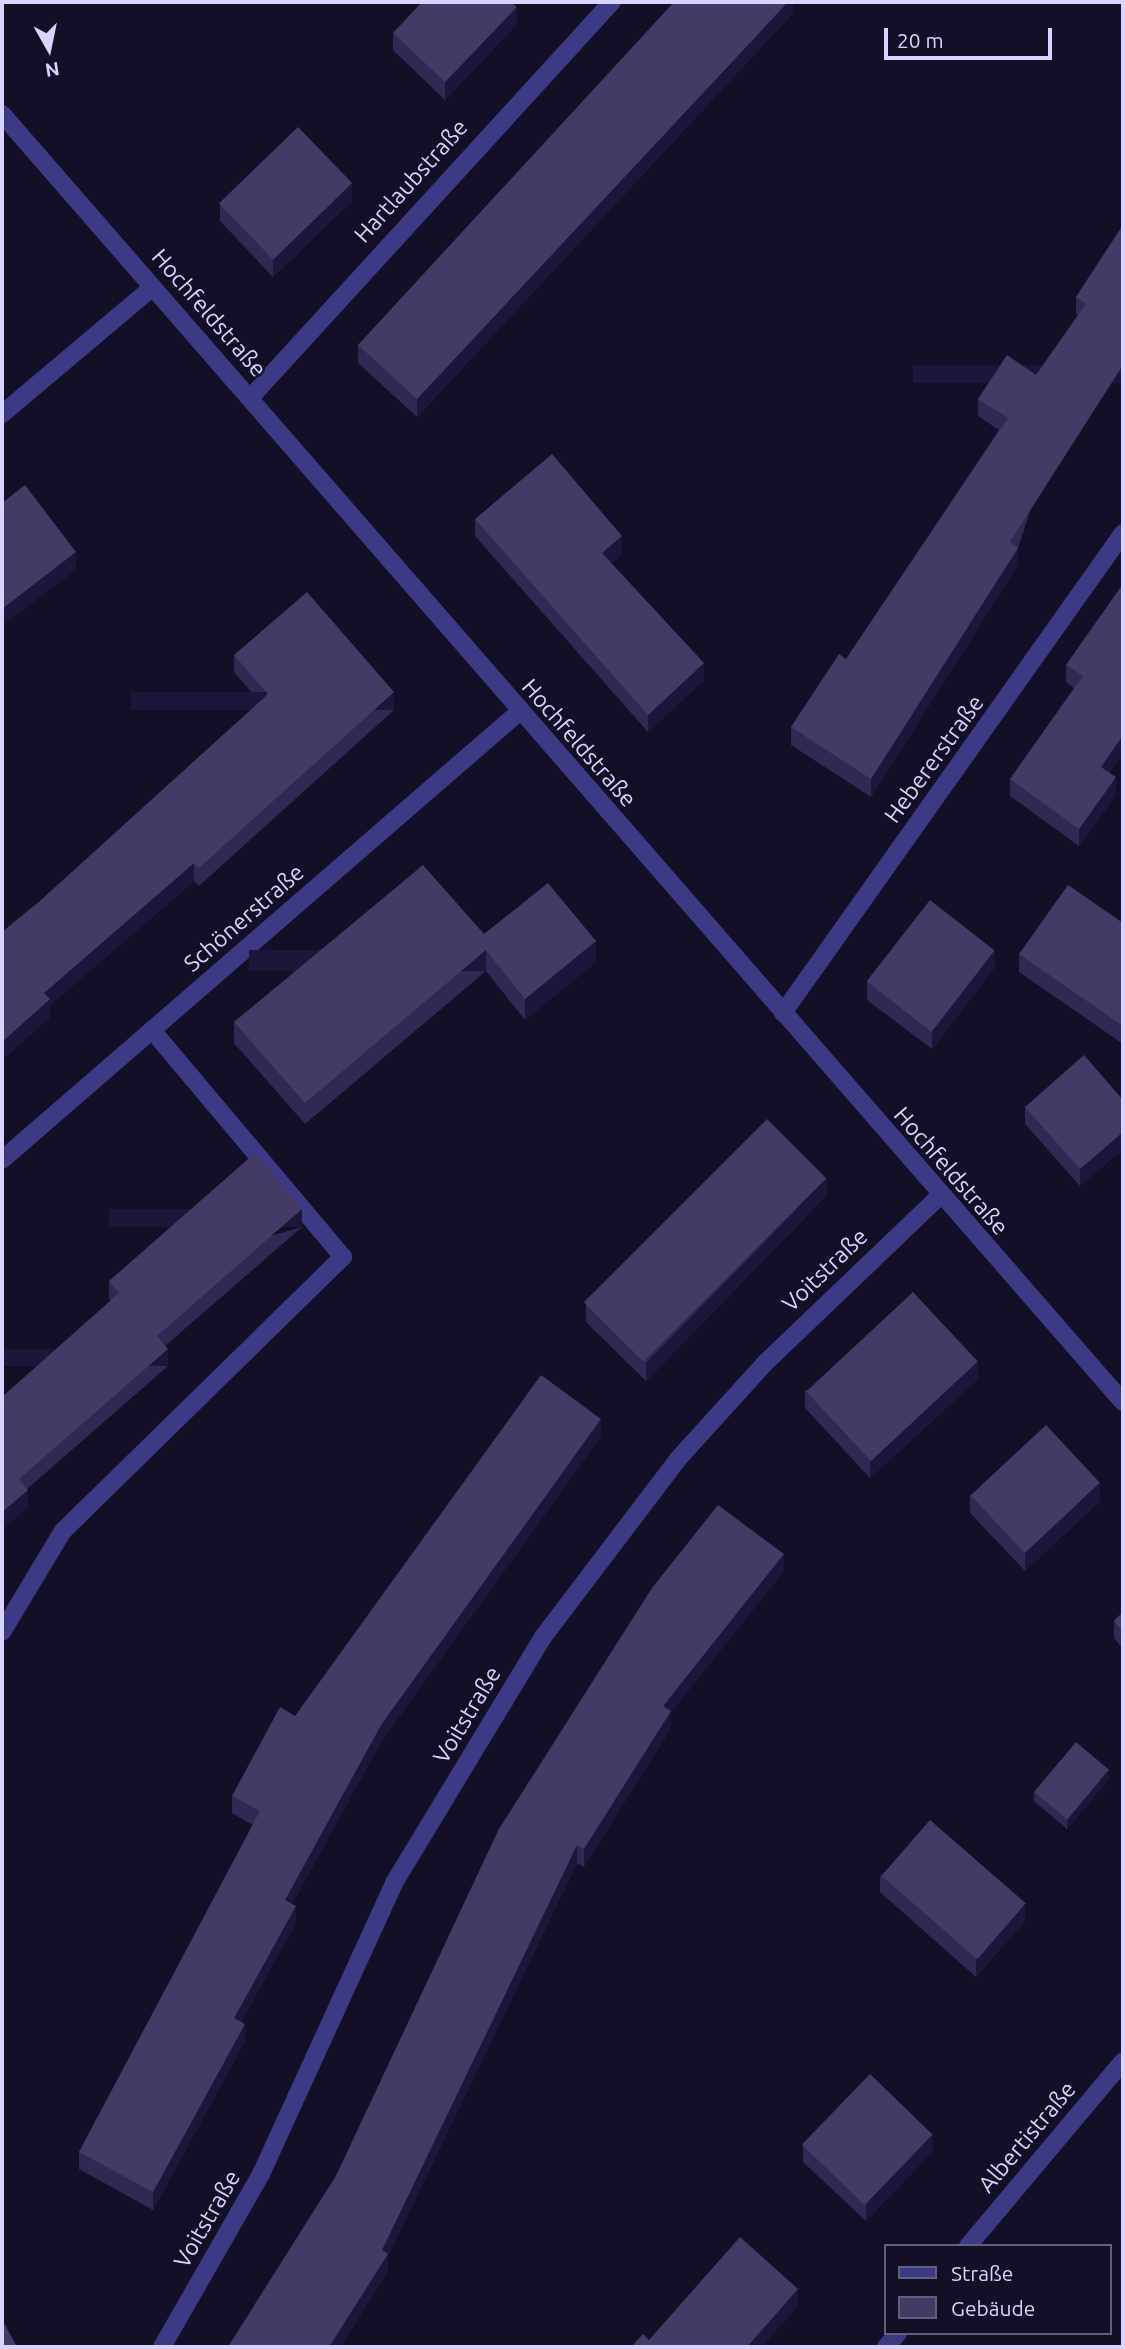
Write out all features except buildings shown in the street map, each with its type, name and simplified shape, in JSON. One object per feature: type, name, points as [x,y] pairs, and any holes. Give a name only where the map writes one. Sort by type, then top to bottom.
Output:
[{"type":"street","name":"Hartlaubstraße","points":[[251,397],[612,2]]},
{"type":"street","name":"Hochfeldstraße","points":[[2,114],[251,397],[519,712],[940,1196],[1123,1402]]},
{"type":"street","points":[[2,414],[153,287]]},
{"type":"street","name":"Hebererstraße","points":[[783,1013],[1123,533]]},
{"type":"street","name":"Schönerstraße","points":[[2,1160],[519,712]]},
{"type":"street","points":[[2,1632],[63,1531],[342,1257],[152,1030]]},
{"type":"street","name":"Voitstraße","points":[[162,2347],[261,2174],[394,1883],[543,1637],[678,1459],[764,1364],[940,1196]]},
{"type":"street","name":"Albertistraße","points":[[970,2244],[1123,2061]]}]
